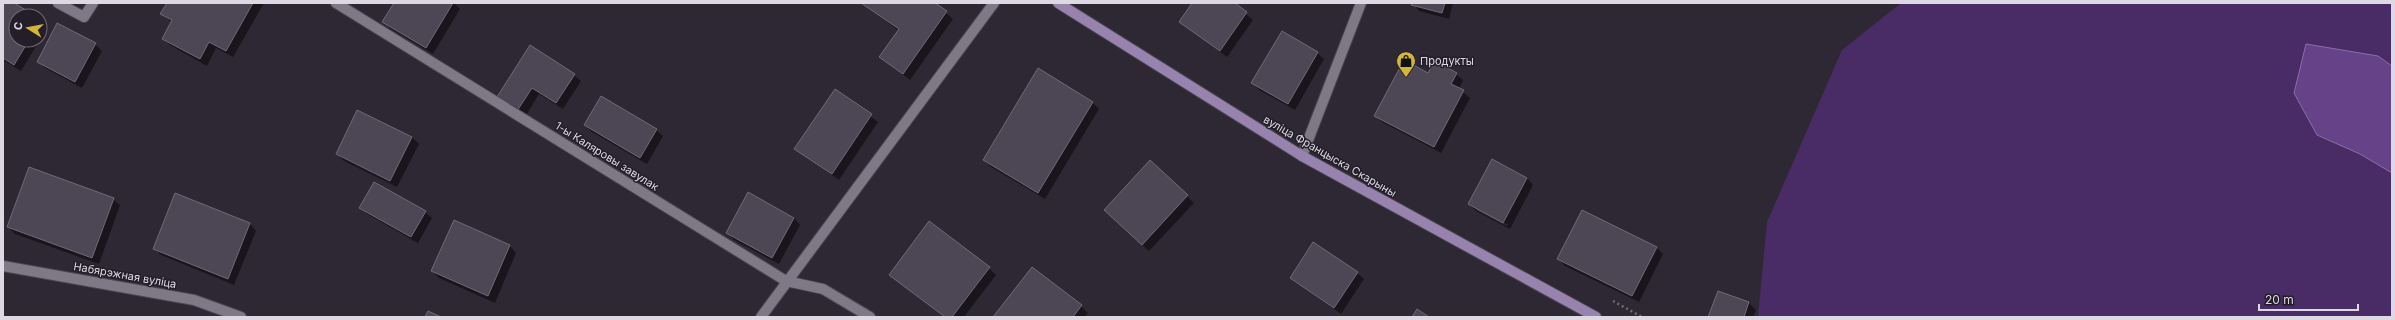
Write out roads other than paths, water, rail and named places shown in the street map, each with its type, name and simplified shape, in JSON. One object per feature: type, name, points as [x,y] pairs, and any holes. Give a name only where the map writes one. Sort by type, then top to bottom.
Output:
[{"type":"main road","name":"вуліца Францыска Скарыны","points":[[1058,3],[1302,156],[1596,317]]},
{"type":"street","points":[[58,3],[84,16],[93,3]]},
{"type":"street","name":"1-ы Каляровы завулак","points":[[336,3],[786,281],[823,289],[870,317]]},
{"type":"street","points":[[761,317],[786,281],[994,3]]},
{"type":"street","points":[[1302,156],[1361,3]]},
{"type":"street","name":"Набярэжная вуліца","points":[[3,266],[194,300],[241,317]]},
{"type":"place","name":"Продукты","points":[[1406,78]]}]
